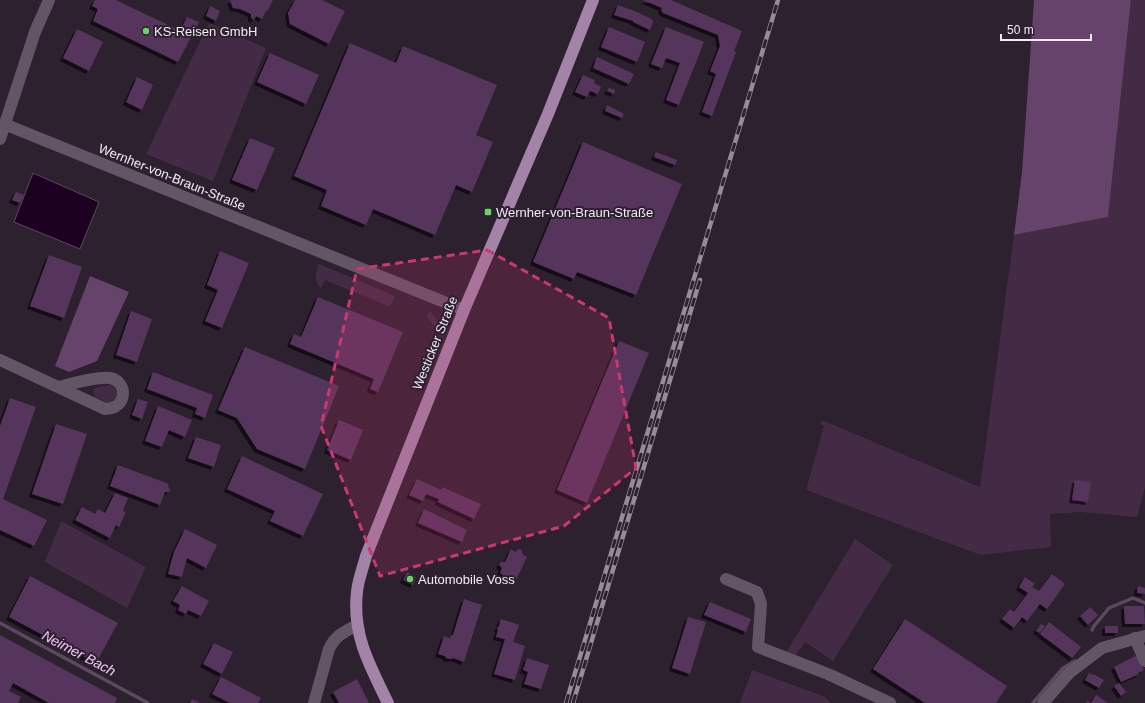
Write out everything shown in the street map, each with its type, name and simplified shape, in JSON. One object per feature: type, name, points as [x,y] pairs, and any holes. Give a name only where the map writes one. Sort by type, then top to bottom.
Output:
[{"type":"main road","name":"Westicker Straße","points":[[388,703],[370,668],[357,625],[357,592],[366,556],[464,310],[548,114],[593,0]]},
{"type":"street","points":[[0,139],[36,32],[49,0]]},
{"type":"street","name":"Wernher-von-Braun-Straße","points":[[4,124],[464,310]]},
{"type":"street","points":[[0,360],[106,409],[113,409],[119,405],[123,397],[122,388],[118,382],[111,378],[102,378],[58,386]]},
{"type":"street","points":[[726,579],[757,592],[761,604],[758,647],[828,674],[890,703]]},
{"type":"street","points":[[314,703],[329,649],[337,637],[357,625]]},
{"type":"street","points":[[1043,703],[1069,673],[1102,648],[1140,637],[1145,661]]},
{"type":"highlighted area","points":[[487,250],[609,318],[636,468],[564,526],[380,576],[321,426],[357,269]]},
{"type":"shaded area","points":[[1034,0],[1131,0],[1108,217],[1014,235],[1022,172]]},
{"type":"shaded area","points":[[1131,0],[1145,0],[1145,487],[1137,517],[1081,512],[1050,514],[1051,547],[981,555],[806,490],[824,426],[820,424],[822,420],[980,487],[1014,235],[1108,217]]},
{"type":"shaded area","points":[[209,23],[266,48],[213,181],[146,154]]},
{"type":"shaded area","points":[[33,173],[99,202],[80,249],[14,222]]},
{"type":"shaded area","points":[[319,264],[395,296],[392,303],[388,306],[325,280],[321,288],[316,280]]},
{"type":"shaded area","points":[[90,276],[129,292],[97,361],[69,372],[55,366]]},
{"type":"shaded area","points":[[430,311],[438,322],[440,328],[437,330],[427,317]]},
{"type":"shaded area","points":[[108,385],[115,389],[116,396],[113,401],[108,403],[95,397],[93,392],[95,388]]},
{"type":"shaded area","points":[[61,521],[146,567],[127,608],[45,562]]},
{"type":"shaded area","points":[[855,539],[893,565],[833,661],[805,642],[795,656],[786,653]]},
{"type":"shaded area","points":[[752,670],[825,697],[831,703],[740,703]]},
{"type":"building","points":[[95,0],[116,0],[179,30],[179,27],[183,25],[187,17],[199,22],[178,62],[93,21],[98,9],[92,6]]},
{"type":"building","points":[[230,0],[273,0],[262,19],[256,16],[254,20],[251,18],[251,14],[240,9],[233,8]]},
{"type":"building","points":[[295,0],[322,0],[345,11],[329,44],[290,24],[288,13]]},
{"type":"building","points":[[643,0],[671,0],[742,31],[734,51],[736,52],[712,116],[702,112],[716,74],[710,71],[720,46],[718,35],[663,13],[661,10],[662,8]]},
{"type":"building","points":[[618,5],[652,19],[653,22],[650,30],[633,21],[614,15]]},
{"type":"building","points":[[210,6],[220,11],[216,21],[206,16]]},
{"type":"building","points":[[609,27],[645,42],[637,62],[601,47]]},
{"type":"building","points":[[666,27],[704,42],[679,105],[666,100],[680,63],[666,58],[662,68],[651,64]]},
{"type":"building","points":[[77,29],[103,42],[89,71],[63,58]]},
{"type":"building","points":[[350,43],[396,63],[403,46],[497,85],[476,135],[493,142],[472,192],[456,185],[435,235],[373,209],[366,225],[321,206],[327,190],[294,176]]},
{"type":"building","points":[[270,53],[319,75],[306,104],[257,82]]},
{"type":"building","points":[[597,57],[634,74],[629,84],[593,68]]},
{"type":"building","points":[[583,75],[595,80],[594,83],[601,87],[598,94],[590,91],[587,97],[575,92]]},
{"type":"building","points":[[137,77],[153,85],[142,110],[126,102]]},
{"type":"building","points":[[609,88],[615,90],[614,94],[607,91]]},
{"type":"building","points":[[607,105],[624,114],[622,118],[605,111]]},
{"type":"building","points":[[250,138],[275,148],[257,190],[232,180]]},
{"type":"building","points":[[583,142],[682,184],[636,295],[577,272],[574,279],[533,262]]},
{"type":"building","points":[[656,152],[677,160],[675,165],[654,157]]},
{"type":"building","points":[[16,192],[24,195],[20,203],[12,200]]},
{"type":"building","points":[[220,251],[249,263],[222,328],[205,321],[218,290],[207,285]]},
{"type":"building","points":[[49,255],[82,267],[64,318],[30,306]]},
{"type":"building","points":[[318,297],[403,332],[378,392],[370,389],[374,379],[290,344],[294,334],[301,337]]},
{"type":"building","points":[[131,311],[152,319],[137,362],[116,355]]},
{"type":"building","points":[[619,341],[649,353],[587,503],[557,490]]},
{"type":"building","points":[[245,347],[339,386],[305,469],[257,449],[237,418],[218,410]]},
{"type":"building","points":[[153,372],[213,395],[205,418],[195,414],[197,408],[147,389]]},
{"type":"building","points":[[10,398],[36,407],[3,499],[47,520],[34,546],[0,530],[0,426]]},
{"type":"building","points":[[138,399],[148,402],[142,419],[132,415]]},
{"type":"building","points":[[158,406],[192,420],[185,437],[169,430],[162,447],[145,441]]},
{"type":"building","points":[[339,420],[363,430],[351,460],[327,450]]},
{"type":"building","points":[[56,424],[87,434],[63,504],[32,494]]},
{"type":"building","points":[[196,437],[221,445],[214,467],[188,458]]},
{"type":"building","points":[[242,456],[323,494],[303,536],[270,521],[275,511],[227,489]]},
{"type":"building","points":[[118,465],[169,484],[169,492],[165,492],[160,505],[110,486]]},
{"type":"building","points":[[417,479],[441,490],[442,487],[481,504],[474,519],[438,502],[439,499],[426,494],[423,501],[409,495]]},
{"type":"building","points":[[1075,480],[1091,482],[1088,502],[1072,500]]},
{"type":"building","points":[[115,493],[128,498],[123,511],[126,512],[119,527],[116,525],[110,538],[75,520],[82,507],[95,514],[98,509],[105,513]]},
{"type":"building","points":[[424,509],[467,530],[462,542],[418,523]]},
{"type":"building","points":[[185,529],[217,545],[206,568],[187,558],[182,577],[168,574],[174,552]]},
{"type":"building","points":[[511,549],[515,552],[519,549],[522,550],[523,555],[527,557],[516,580],[511,578],[509,579],[500,573],[502,568],[499,565],[501,562],[505,562]]},
{"type":"building","points":[[407,572],[416,577],[413,585],[403,580]]},
{"type":"building","points":[[1052,574],[1065,584],[1047,609],[1040,604],[1027,621],[1022,617],[1014,628],[1002,619],[1010,609],[1014,612],[1028,593],[1019,587],[1025,577],[1035,584],[1032,587],[1039,591]]},
{"type":"building","points":[[30,576],[118,623],[96,663],[9,617]]},
{"type":"building","points":[[182,586],[209,601],[201,616],[188,610],[186,614],[178,610],[180,605],[173,601]]},
{"type":"building","points":[[1138,586],[1145,588],[1145,594],[1137,593]]},
{"type":"building","points":[[464,599],[482,605],[464,662],[453,658],[446,658],[445,656],[438,654],[444,636],[450,638],[451,635],[453,635]]},
{"type":"building","points":[[710,602],[751,619],[746,632],[704,615]]},
{"type":"building","points":[[1124,606],[1144,606],[1145,624],[1125,624]]},
{"type":"building","points":[[1090,607],[1098,615],[1088,625],[1080,616]]},
{"type":"building","points":[[688,617],[706,622],[690,674],[672,668]]},
{"type":"building","points":[[501,619],[519,625],[513,642],[525,646],[515,680],[494,674],[505,639],[496,637],[498,630],[497,628]]},
{"type":"building","points":[[905,619],[1007,686],[996,703],[925,703],[873,669]]},
{"type":"building","points":[[1049,622],[1081,647],[1072,658],[1040,634]]},
{"type":"building","points":[[1041,624],[1045,626],[1040,633],[1036,631]]},
{"type":"building","points":[[1105,626],[1118,626],[1118,633],[1105,633]]},
{"type":"building","points":[[0,635],[117,698],[115,703],[49,703],[13,683],[9,691],[21,697],[18,703],[0,703]]},
{"type":"building","points":[[214,643],[233,652],[222,674],[203,664]]},
{"type":"building","points":[[1137,655],[1144,670],[1138,673],[1139,674],[1121,682],[1114,667]]},
{"type":"building","points":[[527,658],[549,665],[541,689],[524,684],[528,672],[523,670]]},
{"type":"building","points":[[1089,673],[1104,680],[1099,688],[1085,680]]},
{"type":"building","points":[[221,677],[261,698],[258,703],[230,703],[212,694]]},
{"type":"building","points":[[357,679],[369,703],[339,703],[333,692]]},
{"type":"building","points":[[1119,683],[1126,692],[1121,696],[1114,686]]},
{"type":"building","points":[[1096,695],[1108,703],[1091,703]]},
{"type":"building","points":[[192,699],[200,703],[190,703]]},
{"type":"waterway","name":"Neimer Bach","points":[[1092,630],[1109,608],[1133,598],[1145,603]]},
{"type":"waterway","name":"Neimer Bach","points":[[0,623],[148,703]]},
{"type":"waterway","name":"Neimer Bach","points":[[1033,703],[1063,668],[1075,661]]},
{"type":"railway","points":[[566,703],[778,0]]},
{"type":"railway","points":[[573,703],[700,280]]},
{"type":"place","name":"KS-Reisen GmbH","points":[[146,31]]},
{"type":"place","name":"Wernher-von-Braun-Straße","points":[[488,212]]},
{"type":"place","name":"Automobile Voss","points":[[410,579]]}]
